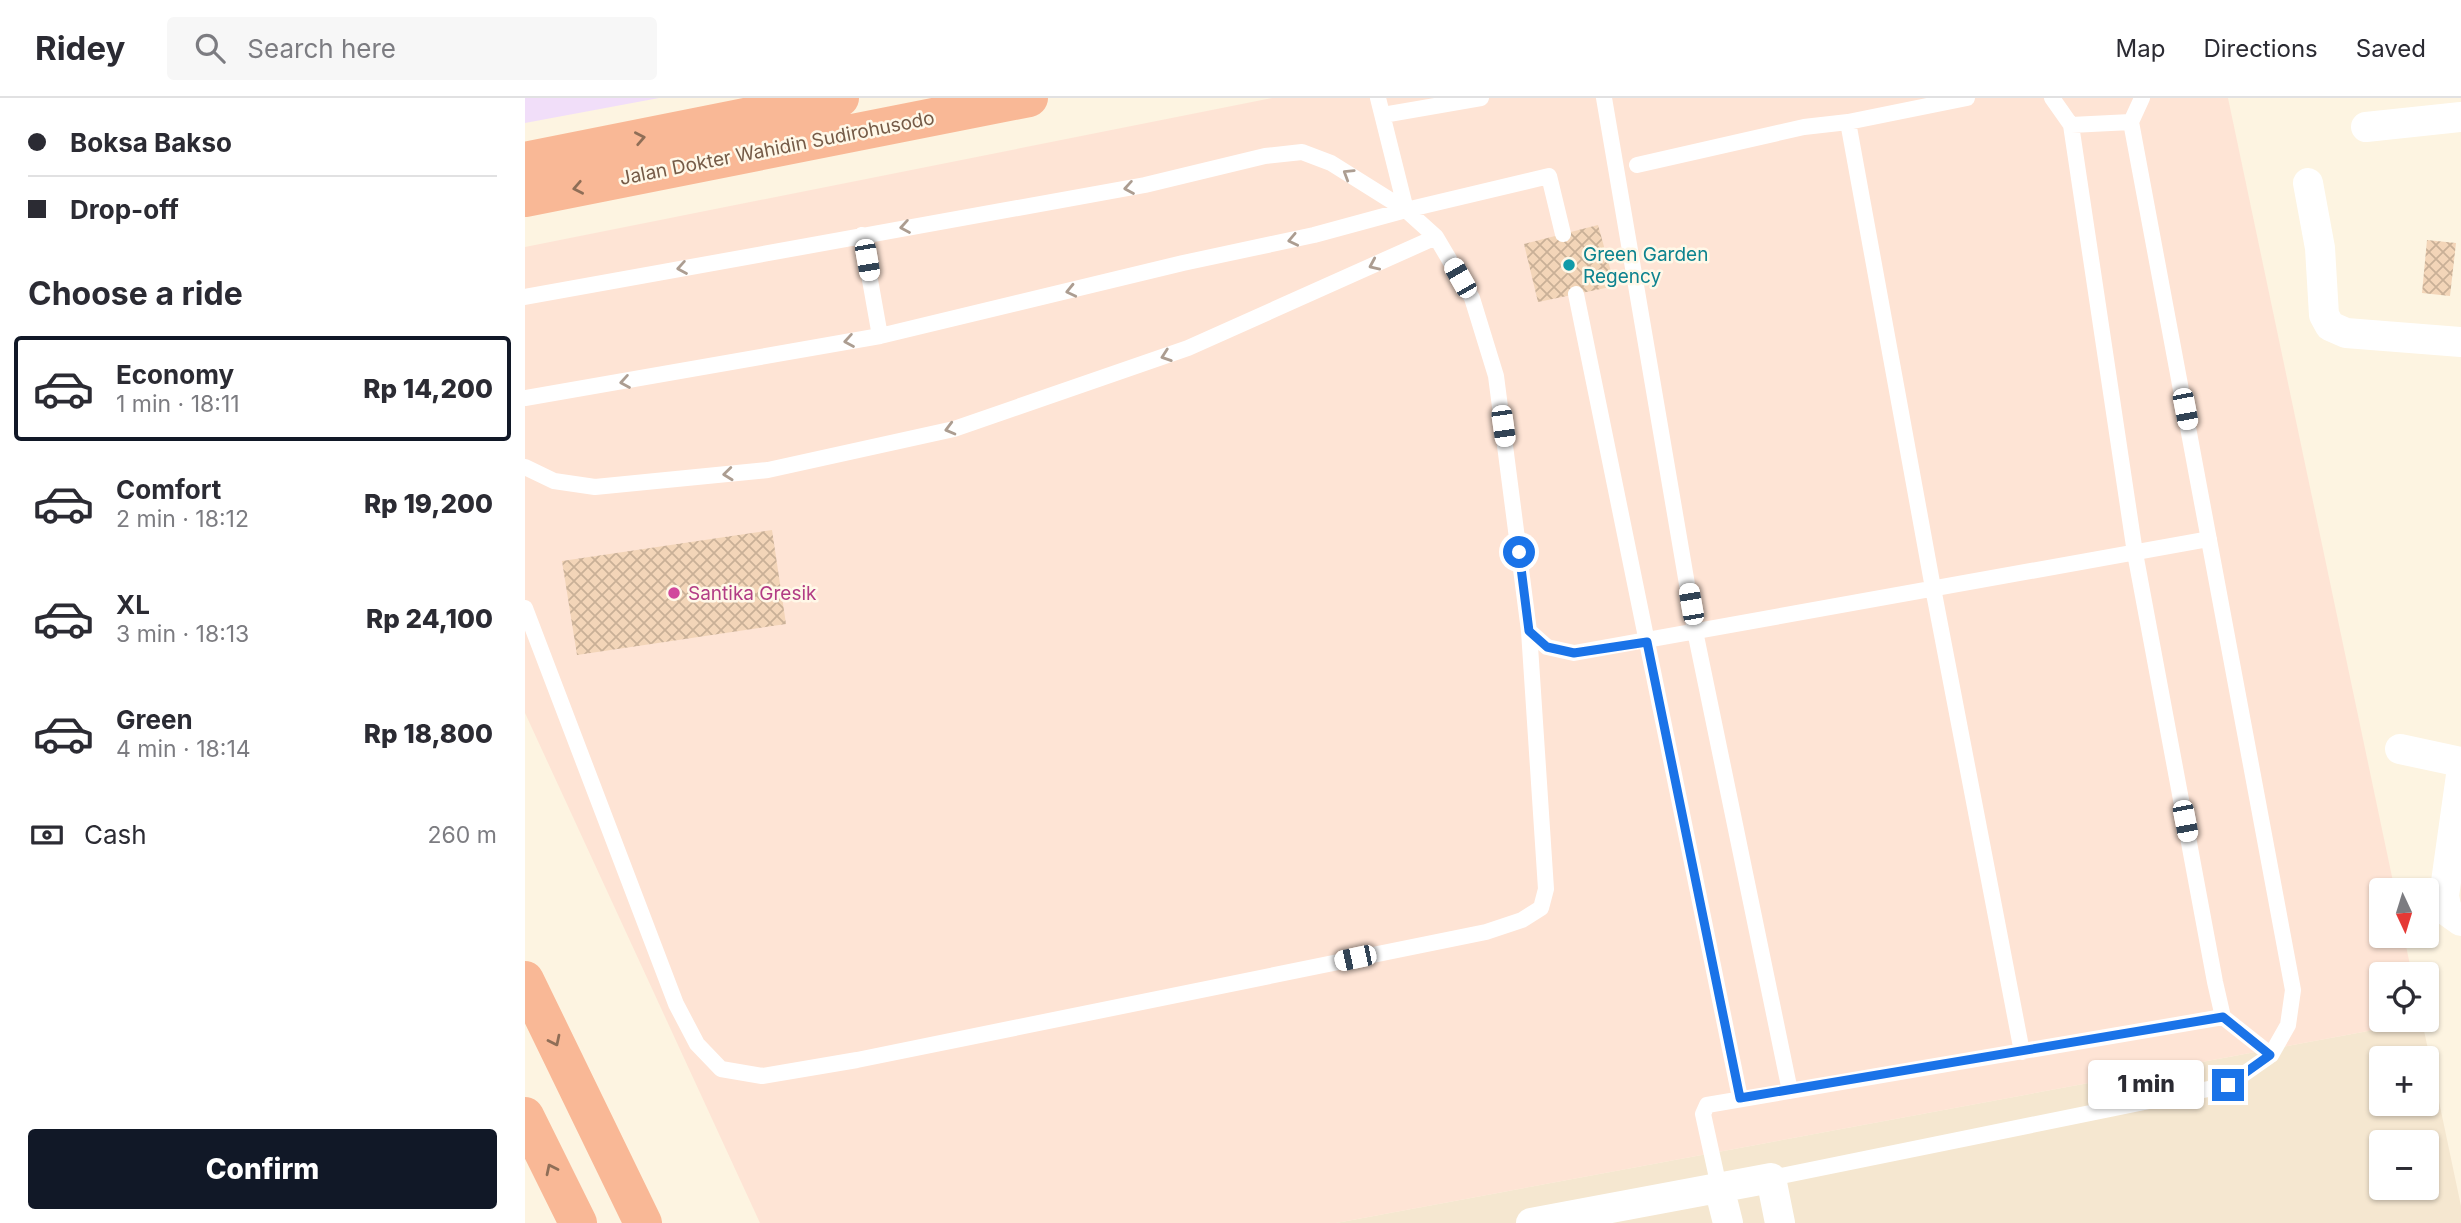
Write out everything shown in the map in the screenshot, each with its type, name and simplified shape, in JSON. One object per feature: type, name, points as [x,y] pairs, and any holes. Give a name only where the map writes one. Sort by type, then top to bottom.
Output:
[{"type":"highway","name":"Jalan Dokter Wahidin Sudirohusodo","points":[[525,161],[841,98]]},
{"type":"highway","name":"Jalan Dokter Wahidin Sudirohusodo","points":[[525,198],[1029,98]]},
{"type":"highway","points":[[525,980],[643,1223]]},
{"type":"highway","points":[[525,1116],[578,1223]]},
{"type":"street","points":[[2366,127],[2461,117]]},
{"type":"street","points":[[2308,183],[2320,248],[2324,315],[2330,326],[2346,333],[2461,342]]},
{"type":"street","points":[[2400,749],[2461,762]]},
{"type":"street","points":[[2461,775],[2444,896],[2447,911],[2461,921]]},
{"type":"street","points":[[1531,1223],[1771,1178],[1780,1223]]},
{"type":"street","points":[[1719,1187],[1727,1223]]},
{"type":"lane","points":[[1378,98],[1392,108],[1481,98]]},
{"type":"lane","points":[[1604,98],[1695,631],[1790,1091]]},
{"type":"lane","points":[[1637,165],[1804,127],[1848,122],[1967,98]]},
{"type":"lane","points":[[2052,98],[2071,125],[2135,553],[2223,1017],[2270,1055]]},
{"type":"lane","points":[[1771,1178],[2228,1085],[2270,1055],[2288,1025],[2293,990],[2131,122],[2142,98]]},
{"type":"lane","points":[[1392,108],[1406,210]]},
{"type":"lane","points":[[1848,122],[1933,588],[2022,1052]]},
{"type":"lane","points":[[2071,125],[2131,122]]},
{"type":"lane","points":[[525,297],[1145,185],[1265,156],[1303,152],[1331,163],[1406,210],[1436,237],[1472,298],[1496,376],[1529,631],[1546,890],[1541,908],[1522,920],[1486,932],[857,1060],[762,1076],[721,1069],[697,1044],[676,1003],[525,608]]},
{"type":"lane","points":[[525,398],[880,336],[1183,263],[1314,235],[1549,176],[1563,234]]},
{"type":"lane","points":[[862,235],[880,336]]},
{"type":"lane","points":[[525,467],[554,481],[595,487],[768,470],[954,429],[1188,348],[1436,237]]},
{"type":"lane","points":[[1576,294],[1740,1098]]},
{"type":"lane","points":[[1529,631],[1547,647],[1574,653],[2209,540]]},
{"type":"lane","points":[[1719,1187],[1704,1110],[1707,1105],[2223,1017]]},
{"type":"shaded area","points":[[525,98],[659,98],[525,123]]},
{"type":"shaded area","points":[[1272,98],[2228,98],[2392,878],[2369,878],[2369,948],[2406,948],[2409,962],[2369,962],[2369,1031],[1336,1223],[760,1223],[525,713],[525,247]]},
{"type":"shaded area","points":[[2369,1031],[2424,1032],[2427,1046],[2369,1046],[2369,1116],[2439,1116],[2439,1102],[2461,1206],[2461,1223],[1336,1223]]},
{"type":"building","name":"Green Garden Regency","points":[[1598,225],[1615,286],[1538,302],[1524,244]]},
{"type":"building","points":[[2427,240],[2456,243],[2450,296],[2422,293]]},
{"type":"building","name":"Santika Gresik","points":[[772,530],[786,624],[577,655],[562,561]]},
{"type":"place","name":"Green Garden Regency","points":[[1569,265]]},
{"type":"place","name":"Santika Gresik","points":[[674,593]]},
{"type":"route","points":[[1519,552],[1529,631],[1547,647],[1574,653],[1647,642],[1740,1098],[2223,1017],[2270,1055],[2228,1085]]}]
